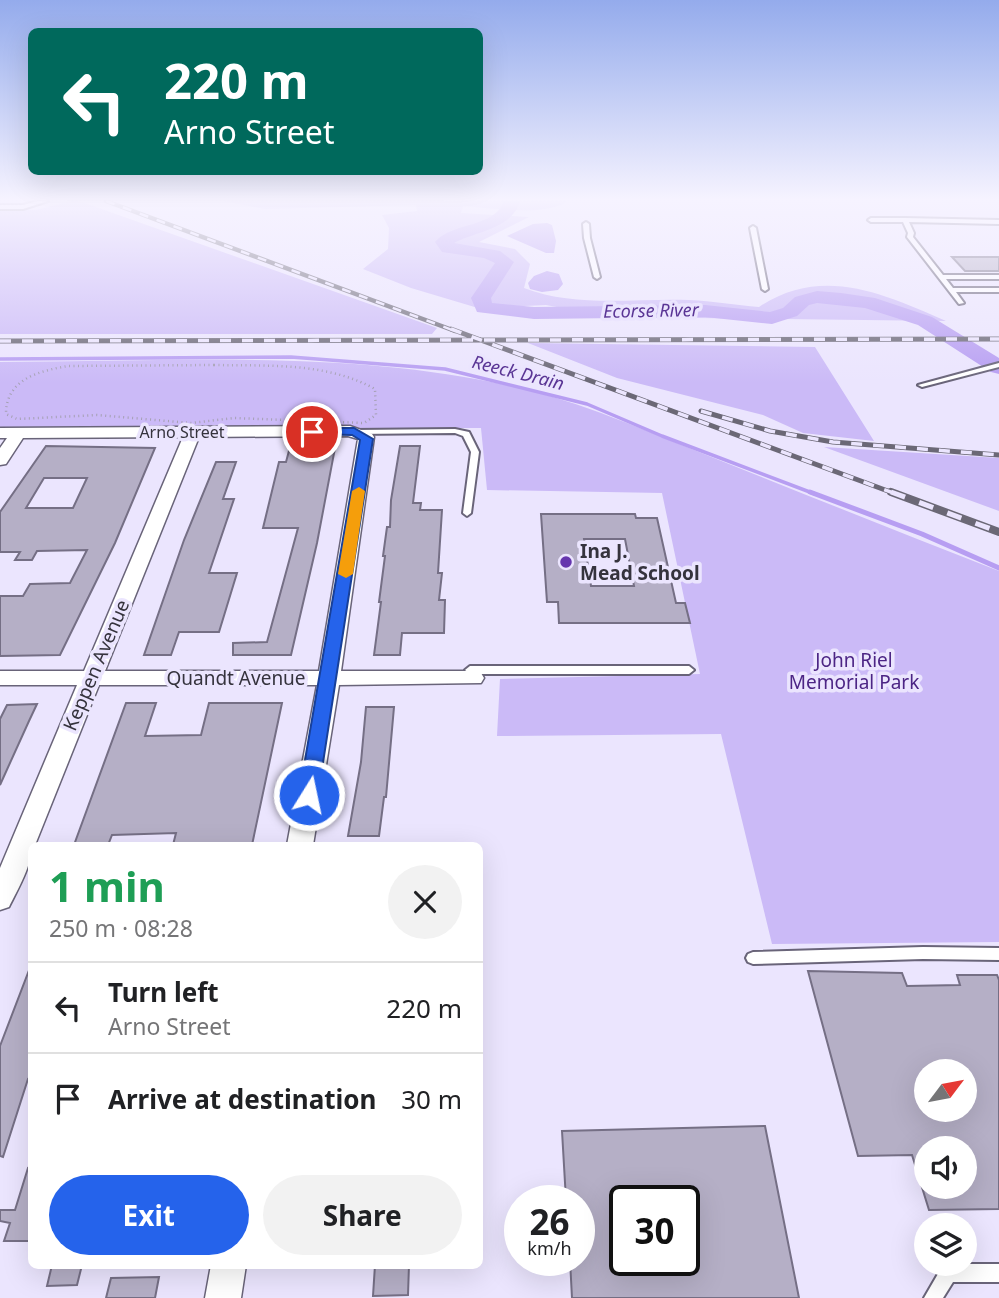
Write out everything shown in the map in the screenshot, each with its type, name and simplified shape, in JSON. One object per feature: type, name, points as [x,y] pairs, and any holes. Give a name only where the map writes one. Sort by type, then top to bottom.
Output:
[{"type":"street","name":"Keppen Avenue","points":[[0,899],[193,432]]},
{"type":"street","name":"Arno Street","points":[[0,433],[358,433]]},
{"type":"street","points":[[0,460],[18,433]]},
{"type":"street","points":[[301,842],[367,439],[358,433]]},
{"type":"street","name":"Quandt Avenue","points":[[0,678],[329,678],[471,674]]},
{"type":"street","points":[[223,1298],[228,1269]]},
{"type":"lane","points":[[593,262],[597,277]]},
{"type":"lane","points":[[759,262],[765,289]]},
{"type":"lane","points":[[929,262],[961,303]]},
{"type":"lane","points":[[941,277],[999,277]]},
{"type":"lane","points":[[951,290],[999,290]]},
{"type":"lane","points":[[922,385],[999,365]]},
{"type":"lane","points":[[358,433],[455,431],[467,434],[475,452],[467,513]]},
{"type":"lane","points":[[471,674],[689,670]]},
{"type":"lane","points":[[753,958],[923,953],[999,954]]},
{"type":"lane","points":[[933,1298],[948,1273],[999,1273]]},
{"type":"path","points":[[159,365],[314,368],[366,382],[375,389],[373,404],[376,415],[364,423],[234,418],[191,423],[97,415],[17,419],[6,414],[3,404],[4,393],[14,384],[47,369],[159,365]]},
{"type":"green space","points":[[0,262],[250,262],[437,328],[432,334],[0,334]]},
{"type":"green space","points":[[372,262],[528,262],[530,264],[524,288],[564,298],[605,301],[689,300],[759,307],[783,294],[806,288],[853,288],[899,302],[946,321],[610,317],[546,305],[478,308],[411,288],[363,269]]},
{"type":"green space","points":[[528,343],[815,347],[874,441],[803,433],[763,415],[617,378]]},
{"type":"green space","name":"John Riel Memorial Park","points":[[0,362],[320,362],[447,374],[510,386],[563,400],[614,418],[999,571],[999,942],[772,944],[721,734],[497,736],[500,679],[700,674],[662,493],[487,490],[481,428],[0,428]]},
{"type":"green space","points":[[824,447],[999,458],[999,511]]},
{"type":"shaded area","points":[[547,271],[559,274],[563,284],[558,290],[542,292],[530,289],[528,283],[534,276]]},
{"type":"building","points":[[956,262],[999,262],[999,271],[965,271]]},
{"type":"building","points":[[46,446],[155,448],[115,543],[60,655],[0,656],[0,596],[23,596],[30,584],[70,583],[87,550],[37,551],[32,560],[15,560],[20,552],[0,552],[0,512]],"holes":[[[44,478],[87,478],[73,508],[26,508]]]},
{"type":"building","points":[[400,446],[420,446],[413,503],[421,503],[420,510],[442,510],[438,573],[442,573],[439,600],[445,600],[444,633],[402,633],[400,655],[374,655],[381,602],[383,556],[387,527],[390,527],[391,500]]},
{"type":"building","points":[[290,447],[335,448],[317,543],[291,655],[233,655],[233,643],[267,642],[298,528],[263,528],[279,462],[286,462]]},
{"type":"building","points":[[216,462],[236,462],[223,499],[234,499],[209,573],[237,573],[219,632],[179,632],[171,655],[144,655],[184,540]]},
{"type":"building","name":"Ina J. Mead School","points":[[541,514],[635,514],[636,518],[657,518],[676,603],[685,603],[690,623],[559,623],[558,602],[547,602]],"holes":[[[584,539],[625,539],[634,586],[591,586]]]},
{"type":"building","points":[[126,703],[156,703],[145,736],[201,735],[209,703],[282,703],[253,842],[174,842],[176,833],[112,835],[109,842],[75,842]]},
{"type":"building","points":[[37,704],[0,785],[0,719],[7,705]]},
{"type":"building","points":[[366,707],[394,707],[386,797],[379,836],[348,836],[361,762]]},
{"type":"building","points":[[808,971],[902,973],[907,986],[960,985],[957,975],[997,975],[999,1209],[929,1210],[926,1199],[977,1199],[977,1136],[914,1136],[914,1161],[912,1155],[858,1156]]},
{"type":"building","points":[[28,973],[28,1079],[3,1157],[0,1156],[0,1046]]},
{"type":"building","points":[[765,1126],[799,1298],[572,1298],[571,1276],[595,1276],[595,1185],[565,1185],[562,1131]]},
{"type":"building","points":[[28,1168],[28,1241],[4,1241],[10,1223],[0,1221],[0,1210],[15,1210]]},
{"type":"building","points":[[51,1269],[81,1269],[77,1285],[47,1286]]},
{"type":"building","points":[[375,1269],[409,1269],[408,1295],[373,1296]]},
{"type":"building","points":[[159,1277],[155,1298],[106,1298],[111,1278]]},
{"type":"waterway","name":"Ecorse River","points":[[504,262],[481,298],[484,308],[534,313],[705,311],[772,318],[790,312],[802,301],[817,297],[868,302],[925,321],[999,367]]},
{"type":"waterway","name":"Reeck Drain","points":[[0,359],[291,357],[445,369],[587,404],[662,436],[815,494]]},
{"type":"waterway","name":"Reeck Drain","points":[[810,492],[922,534],[999,568]]},
{"type":"railway","points":[[269,262],[455,331]]},
{"type":"railway","points":[[451,329],[481,340]]},
{"type":"railway","points":[[481,340],[999,339]]},
{"type":"railway","points":[[0,341],[481,340]]},
{"type":"railway","points":[[481,340],[896,494]]},
{"type":"railway","points":[[701,411],[770,431],[833,442],[999,455]]},
{"type":"railway","points":[[891,492],[999,532]]},
{"type":"slow traffic","points":[[346,574],[359,491]]},
{"type":"place","name":"Ina J. Mead School","points":[[566,562]]},
{"type":"route","points":[[309,795],[367,439],[354,432],[312,432]]}]
